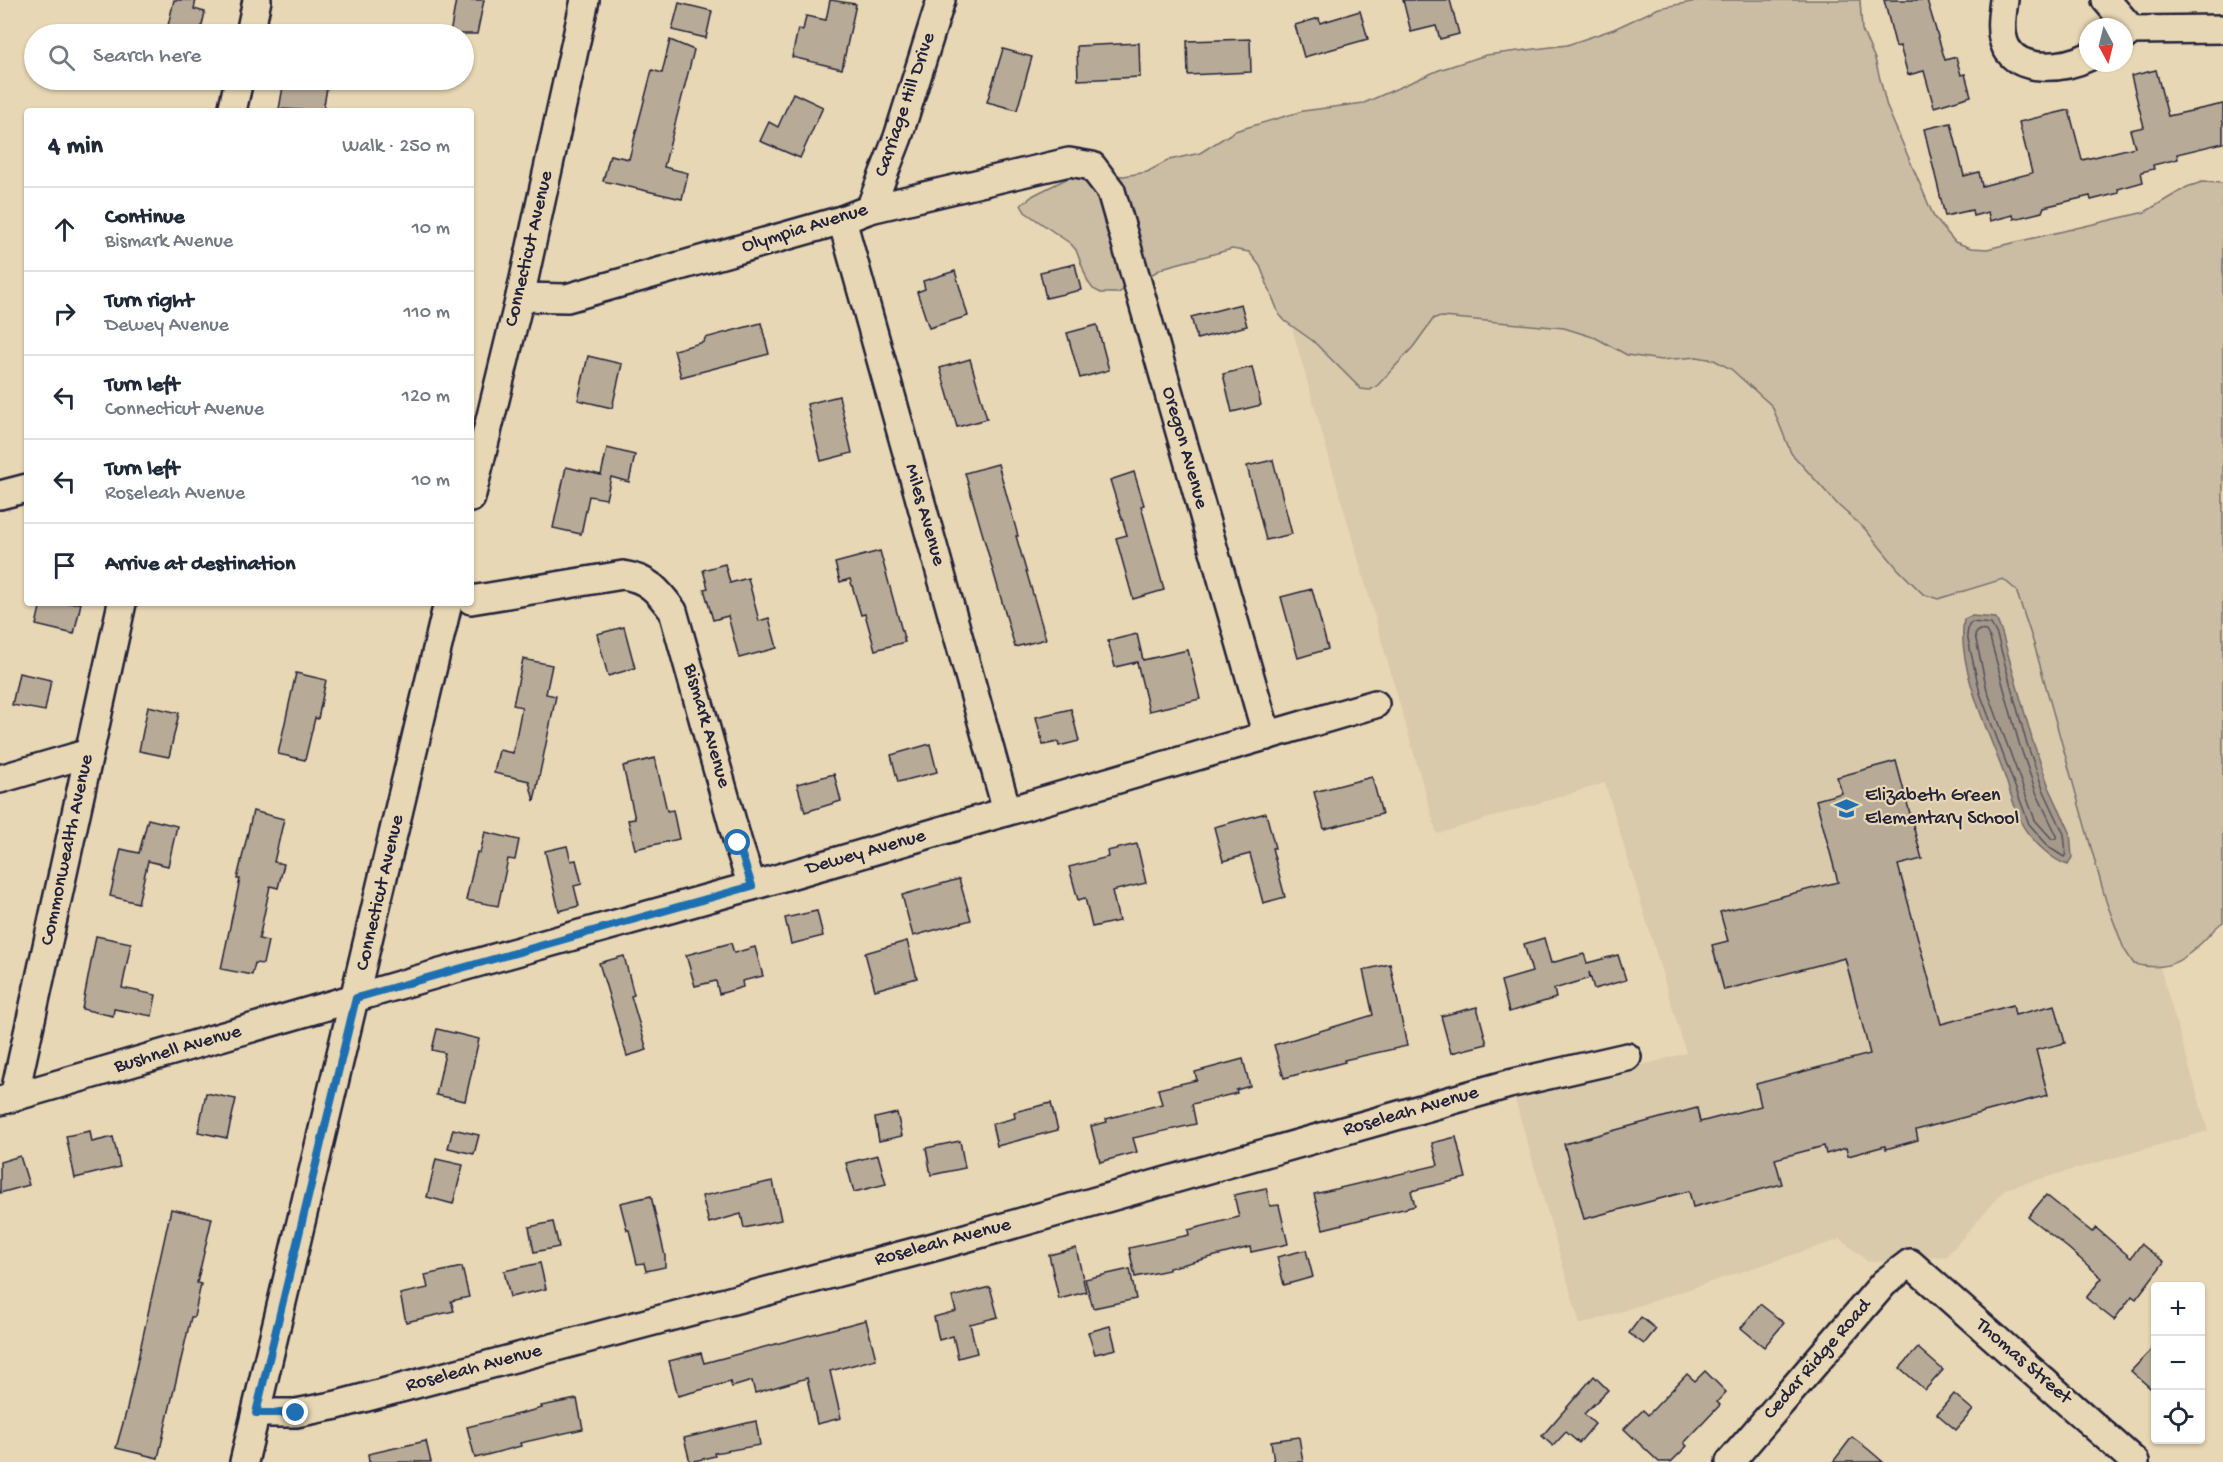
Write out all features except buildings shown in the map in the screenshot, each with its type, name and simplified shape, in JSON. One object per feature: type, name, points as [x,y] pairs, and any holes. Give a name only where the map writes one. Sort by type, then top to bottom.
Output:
[{"type":"street","points":[[251,24],[257,0]]},
{"type":"street","name":"Connecticut Avenue","points":[[474,486],[520,297],[585,0]]},
{"type":"street","name":"Carriage Hill Drive","points":[[870,209],[898,136],[941,0]]},
{"type":"street","points":[[2004,0],[2001,23],[2006,47],[2020,62],[2048,66],[2079,62]]},
{"type":"street","points":[[2106,0],[2118,18]]},
{"type":"street","points":[[2133,33],[2223,29]]},
{"type":"street","points":[[233,108],[237,90]]},
{"type":"street","name":"Olympia Avenue","points":[[520,297],[567,298],[842,220],[870,209],[1069,162],[1092,166]]},
{"type":"street","name":"Oregon Avenue","points":[[1092,166],[1111,191],[1267,736]]},
{"type":"street","name":"Miles Avenue","points":[[842,220],[1007,811]]},
{"type":"street","points":[[0,495],[24,489]]},
{"type":"street","name":"Bismark Avenue","points":[[474,600],[623,575],[640,578],[659,591],[674,611],[752,886]]},
{"type":"street","name":"Commonwealth Avenue","points":[[7,1099],[121,606]]},
{"type":"street","name":"Connecticut Avenue","points":[[244,1462],[449,606]]},
{"type":"street","name":"Dewey Avenue","points":[[356,998],[752,886],[1375,704]]},
{"type":"street","points":[[0,779],[89,753]]},
{"type":"street","name":"Bushnell Avenue","points":[[7,1099],[356,998]]},
{"type":"street","name":"Roseleah Avenue","points":[[256,1413],[296,1413],[337,1405],[937,1246],[1509,1084],[1627,1057]]},
{"type":"street","name":"Cedar Ridge Road","points":[[1730,1462],[1884,1283],[1910,1263]]},
{"type":"street","name":"Thomas Street","points":[[1910,1263],[2135,1462]]},
{"type":"shaded area","points":[[1702,0],[1860,0],[1862,30],[1875,59],[1887,107],[1934,217],[1955,242],[1971,248],[1987,249],[2145,212],[2187,187],[2202,182],[2223,183],[2223,922],[2192,952],[2177,962],[2153,967],[2134,964],[2124,949],[2106,901],[2034,644],[2016,590],[2003,579],[1938,599],[1923,594],[1898,569],[1865,529],[1839,506],[1791,453],[1772,406],[1731,369],[1714,360],[1697,357],[1661,360],[1627,355],[1596,338],[1564,328],[1443,317],[1434,318],[1413,347],[1377,386],[1370,390],[1361,389],[1313,341],[1279,314],[1260,266],[1249,252],[1232,249],[1165,267],[1118,293],[1101,293],[1093,289],[1088,282],[1076,250],[1071,244],[1025,212],[1021,205],[1034,195],[1078,173],[1124,176],[1147,172],[1169,160],[1200,153],[1235,131],[1303,111],[1364,103],[1439,70],[1486,55],[1567,45],[1614,29],[1659,8]]},
{"type":"shaded area","name":"Elizabeth Green Elementary School","points":[[1434,318],[1564,328],[1596,338],[1627,355],[1661,360],[1696,357],[1713,360],[1731,369],[1772,406],[1791,453],[1839,506],[1865,529],[1898,569],[1923,594],[1938,599],[2003,579],[2016,590],[2034,644],[2106,901],[2124,949],[2134,964],[2151,968],[2160,967],[2208,1131],[2005,1189],[1947,1256],[1868,1262],[1841,1239],[1580,1325],[1515,1100],[1686,1053],[1605,783],[1437,834],[1291,325],[1313,341],[1361,388],[1413,347]]},
{"type":"water","points":[[1972,616],[1996,618],[2002,633],[2032,739],[2049,787],[2070,832],[2072,857],[2068,865],[2049,855],[2037,843],[2023,826],[2018,814],[1982,718],[1969,676],[1963,637],[1964,619]]},
{"type":"place","name":"Elizabeth Green Elementary School","points":[[1847,808]]},
{"type":"route","points":[[296,1413],[256,1413],[356,998],[752,886],[738,843]]}]
